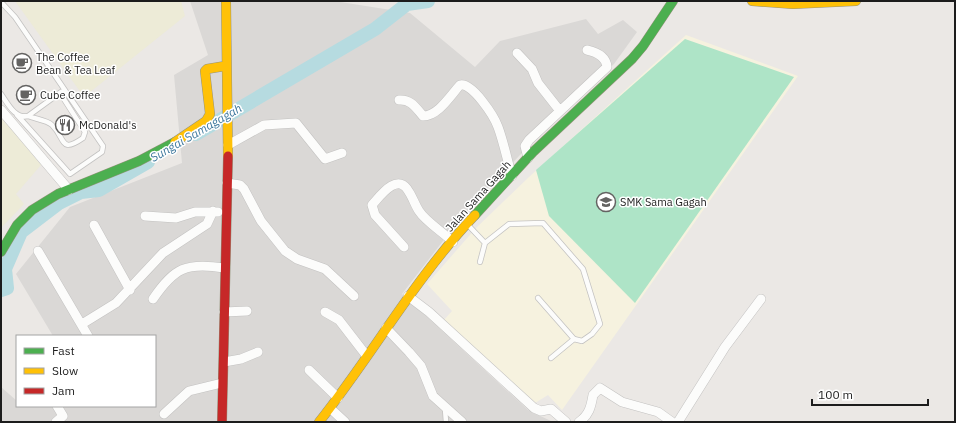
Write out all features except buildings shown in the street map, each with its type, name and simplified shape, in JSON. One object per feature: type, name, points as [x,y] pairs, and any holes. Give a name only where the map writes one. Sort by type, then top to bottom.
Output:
[{"type":"main road","points":[[222,422],[225,213],[228,145],[225,66],[226,1]]},
{"type":"main road","name":"Jalan Sama Gagah","points":[[319,422],[331,408],[408,296],[466,224],[528,158],[619,72],[639,50],[673,1]]},
{"type":"main road","points":[[752,1],[793,4],[856,1]]},
{"type":"main road","points":[[1,252],[17,225],[32,210],[58,194],[139,161],[180,139],[206,121],[210,114],[205,71],[207,69],[225,66]]},
{"type":"street","points":[[528,158],[525,146],[529,140],[607,66],[607,63],[596,52],[587,50]]},
{"type":"street","points":[[517,53],[532,69],[538,83],[560,111]]},
{"type":"street","points":[[399,100],[405,100],[412,103],[423,116],[428,116],[434,113],[460,85],[467,86],[476,93],[498,126],[512,176]]},
{"type":"street","points":[[1,110],[69,190]]},
{"type":"street","points":[[228,145],[264,125],[296,123],[325,159],[342,153]]},
{"type":"street","points":[[227,182],[240,185],[244,189],[261,221],[285,251],[297,259],[325,269],[354,296]]},
{"type":"street","points":[[404,247],[376,215],[372,205],[390,186],[395,184],[401,184],[408,190],[418,210],[426,219],[453,242]]},
{"type":"street","points":[[145,216],[176,218],[195,212],[213,211],[225,213]]},
{"type":"street","points":[[82,324],[116,303],[130,290],[153,262],[163,253],[207,224],[213,211]]},
{"type":"street","points":[[94,225],[130,290]]},
{"type":"street","points":[[38,251],[88,335]]},
{"type":"street","points":[[153,299],[170,278],[190,266],[205,265],[224,268]]},
{"type":"street","points":[[408,296],[434,317],[534,408],[541,411],[551,409],[566,422]]},
{"type":"street","points":[[678,422],[725,347],[761,299]]},
{"type":"street","points":[[224,312],[247,311]]},
{"type":"street","points":[[325,312],[339,320],[366,355]]},
{"type":"street","points":[[386,328],[421,366],[433,396],[444,408],[462,422]]},
{"type":"street","points":[[224,362],[241,360],[258,352]]},
{"type":"street","points":[[309,370],[338,398]]},
{"type":"street","points":[[164,414],[189,391],[222,383]]},
{"type":"street","points":[[579,422],[586,416],[591,407],[593,395],[600,388],[622,402],[658,412],[672,422]]},
{"type":"street","points":[[56,422],[63,416],[58,407]]},
{"type":"street","points":[[331,408],[345,422]]},
{"type":"lane","points":[[1,2],[15,17],[62,91],[85,132],[83,138],[71,146],[68,146],[64,144],[51,124],[28,116]]},
{"type":"lane","points":[[1,94],[17,115],[70,174],[102,152],[103,146],[62,91]]},
{"type":"lane","points":[[17,115],[22,118],[28,116],[62,91]]},
{"type":"lane","points":[[480,262],[485,243],[509,224],[542,223],[583,269],[600,324],[592,334],[582,341],[574,339],[538,298]]},
{"type":"lane","points":[[466,224],[485,243]]},
{"type":"lane","points":[[551,358],[574,339]]},
{"type":"lane","points":[[444,408],[447,418],[446,422]]},
{"type":"shaded area","points":[[15,1],[181,1],[185,16],[84,97]]},
{"type":"shaded area","points":[[190,1],[334,1],[410,13],[475,67],[500,41],[586,19],[598,34],[623,20],[637,32],[614,64],[534,140],[460,219],[402,294],[528,410],[553,422],[1,422],[1,387],[16,400],[16,407],[156,407],[156,335],[52,335],[16,274],[70,207],[182,163],[174,75],[208,55]]},
{"type":"shaded area","name":"SMK Sama Gagah","points":[[686,35],[798,76],[562,410],[548,395],[535,403],[443,321],[452,311],[427,284],[476,228],[529,177]]},
{"type":"shaded area","points":[[1,113],[41,165],[16,194],[24,204],[1,228]]},
{"type":"green space","points":[[685,39],[794,77],[635,303],[549,216],[536,170]]},
{"type":"waterway","name":"Sungai Samagagah","points":[[196,134],[375,29],[407,4],[428,1]]},
{"type":"waterway","name":"Sungai Samagagah","points":[[1,290],[7,288],[5,269],[21,232],[59,203],[81,192],[99,190],[148,162]]},
{"type":"traffic: fast","points":[[475,215],[533,152],[632,59],[643,46],[673,1]]},
{"type":"traffic: fast","points":[[1,252],[17,225],[32,210],[58,194],[139,161],[175,142]]},
{"type":"traffic: slow","points":[[226,1],[228,156]]},
{"type":"traffic: slow","points":[[752,1],[793,4],[856,1]]},
{"type":"traffic: slow","points":[[175,142],[206,121],[210,114],[205,71],[207,69],[225,66]]},
{"type":"traffic: slow","points":[[319,422],[358,370],[433,264],[475,215]]},
{"type":"traffic: jam","points":[[222,422],[228,156]]},
{"type":"place","name":"The Coffee Bean & Tea Leaf","points":[[22,63]]},
{"type":"place","name":"Cube Coffee","points":[[26,95]]},
{"type":"place","name":"McDonald's","points":[[65,125]]},
{"type":"place","name":"SMK Sama Gagah","points":[[606,202]]}]
